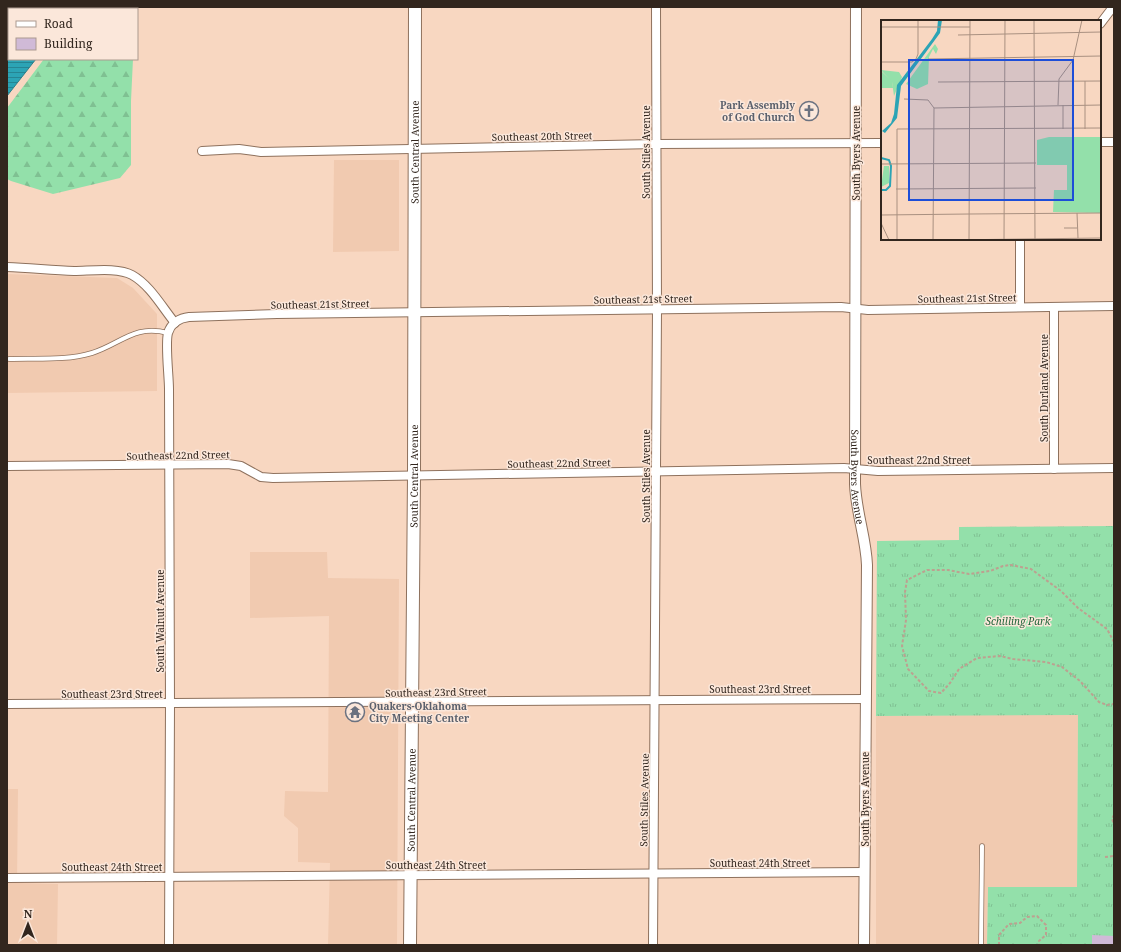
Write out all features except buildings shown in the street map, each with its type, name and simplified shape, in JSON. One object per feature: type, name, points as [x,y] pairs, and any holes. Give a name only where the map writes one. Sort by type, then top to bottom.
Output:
[{"type":"main road","name":"South Central Avenue","points":[[410,945],[414,476],[415,7]]},
{"type":"street","name":"South Stiles Avenue","points":[[653,945],[657,309],[656,7]]},
{"type":"street","name":"South Byers Avenue","points":[[856,7],[855,469],[856,499],[867,558],[864,945]]},
{"type":"street","points":[[1101,23],[1112,7]]},
{"type":"street","points":[[1101,142],[1114,142]]},
{"type":"street","name":"Southeast 20th Street","points":[[202,151],[239,149],[262,152],[656,144],[881,143]]},
{"type":"street","points":[[1020,240],[1020,307]]},
{"type":"street","points":[[7,267],[130,273],[138,278],[175,323],[168,333]]},
{"type":"street","name":"Southeast 21st Street","points":[[175,323],[184,317],[277,314],[841,307],[868,310],[1114,306]]},
{"type":"street","name":"South Durland Avenue","points":[[1054,307],[1054,469]]},
{"type":"street","name":"South Walnut Avenue","points":[[168,333],[170,704],[169,945]]},
{"type":"street","name":"Southeast 22nd Street","points":[[7,466],[235,464],[245,467],[258,476],[265,478],[855,469],[878,471],[1114,468]]},
{"type":"street","name":"Southeast 23rd Street","points":[[7,704],[866,698]]},
{"type":"street","name":"Southeast 24th Street","points":[[7,878],[865,872]]},
{"type":"lane","points":[[9,359],[70,357],[93,353],[133,334],[153,330],[168,333]]},
{"type":"lane","points":[[981,945],[982,846]]},
{"type":"path","points":[[1114,642],[1107,629],[1078,608],[1061,591],[1031,569],[1011,565],[1003,566],[990,571],[969,574],[948,570],[926,570],[907,580],[905,592],[906,620],[902,646],[908,669],[929,691],[941,692],[950,683],[959,669],[977,658],[1000,656],[1013,659],[1046,662],[1062,667],[1080,681],[1099,702],[1107,705],[1114,704]]},
{"type":"path","points":[[1114,815],[1112,819],[1114,824]]},
{"type":"path","points":[[1105,857],[1114,856]]},
{"type":"path","points":[[999,945],[999,935],[1009,924],[1020,923],[1027,917],[1037,916],[1046,925],[1046,935],[1039,941],[1039,945]]},
{"type":"shaded area","points":[[334,160],[399,160],[399,251],[333,252]]},
{"type":"shaded area","points":[[7,274],[117,278],[133,288],[157,314],[157,391],[7,393]]},
{"type":"shaded area","points":[[250,552],[327,552],[328,578],[399,579],[397,945],[328,945],[330,863],[298,862],[298,828],[284,816],[285,791],[328,792],[329,616],[250,618]]},
{"type":"shaded area","points":[[1078,714],[1077,887],[988,887],[987,945],[876,945],[876,716]]},
{"type":"shaded area","points":[[7,789],[18,789],[17,883],[58,884],[57,945],[7,945]]},
{"type":"green space","points":[[43,60],[133,60],[131,165],[120,178],[53,194],[11,181],[7,179],[7,108]]},
{"type":"green space","name":"Schilling Park","points":[[1114,526],[1114,945],[987,945],[988,887],[1077,887],[1078,715],[876,716],[877,541],[959,540],[959,527]]},
{"type":"water","points":[[8,52],[8,60],[35,60],[7,96]]},
{"type":"place","name":"Park Assembly of God Church","points":[[809,111]]},
{"type":"place","name":"Quakers-Oklahoma City Meeting Center","points":[[355,712]]}]
